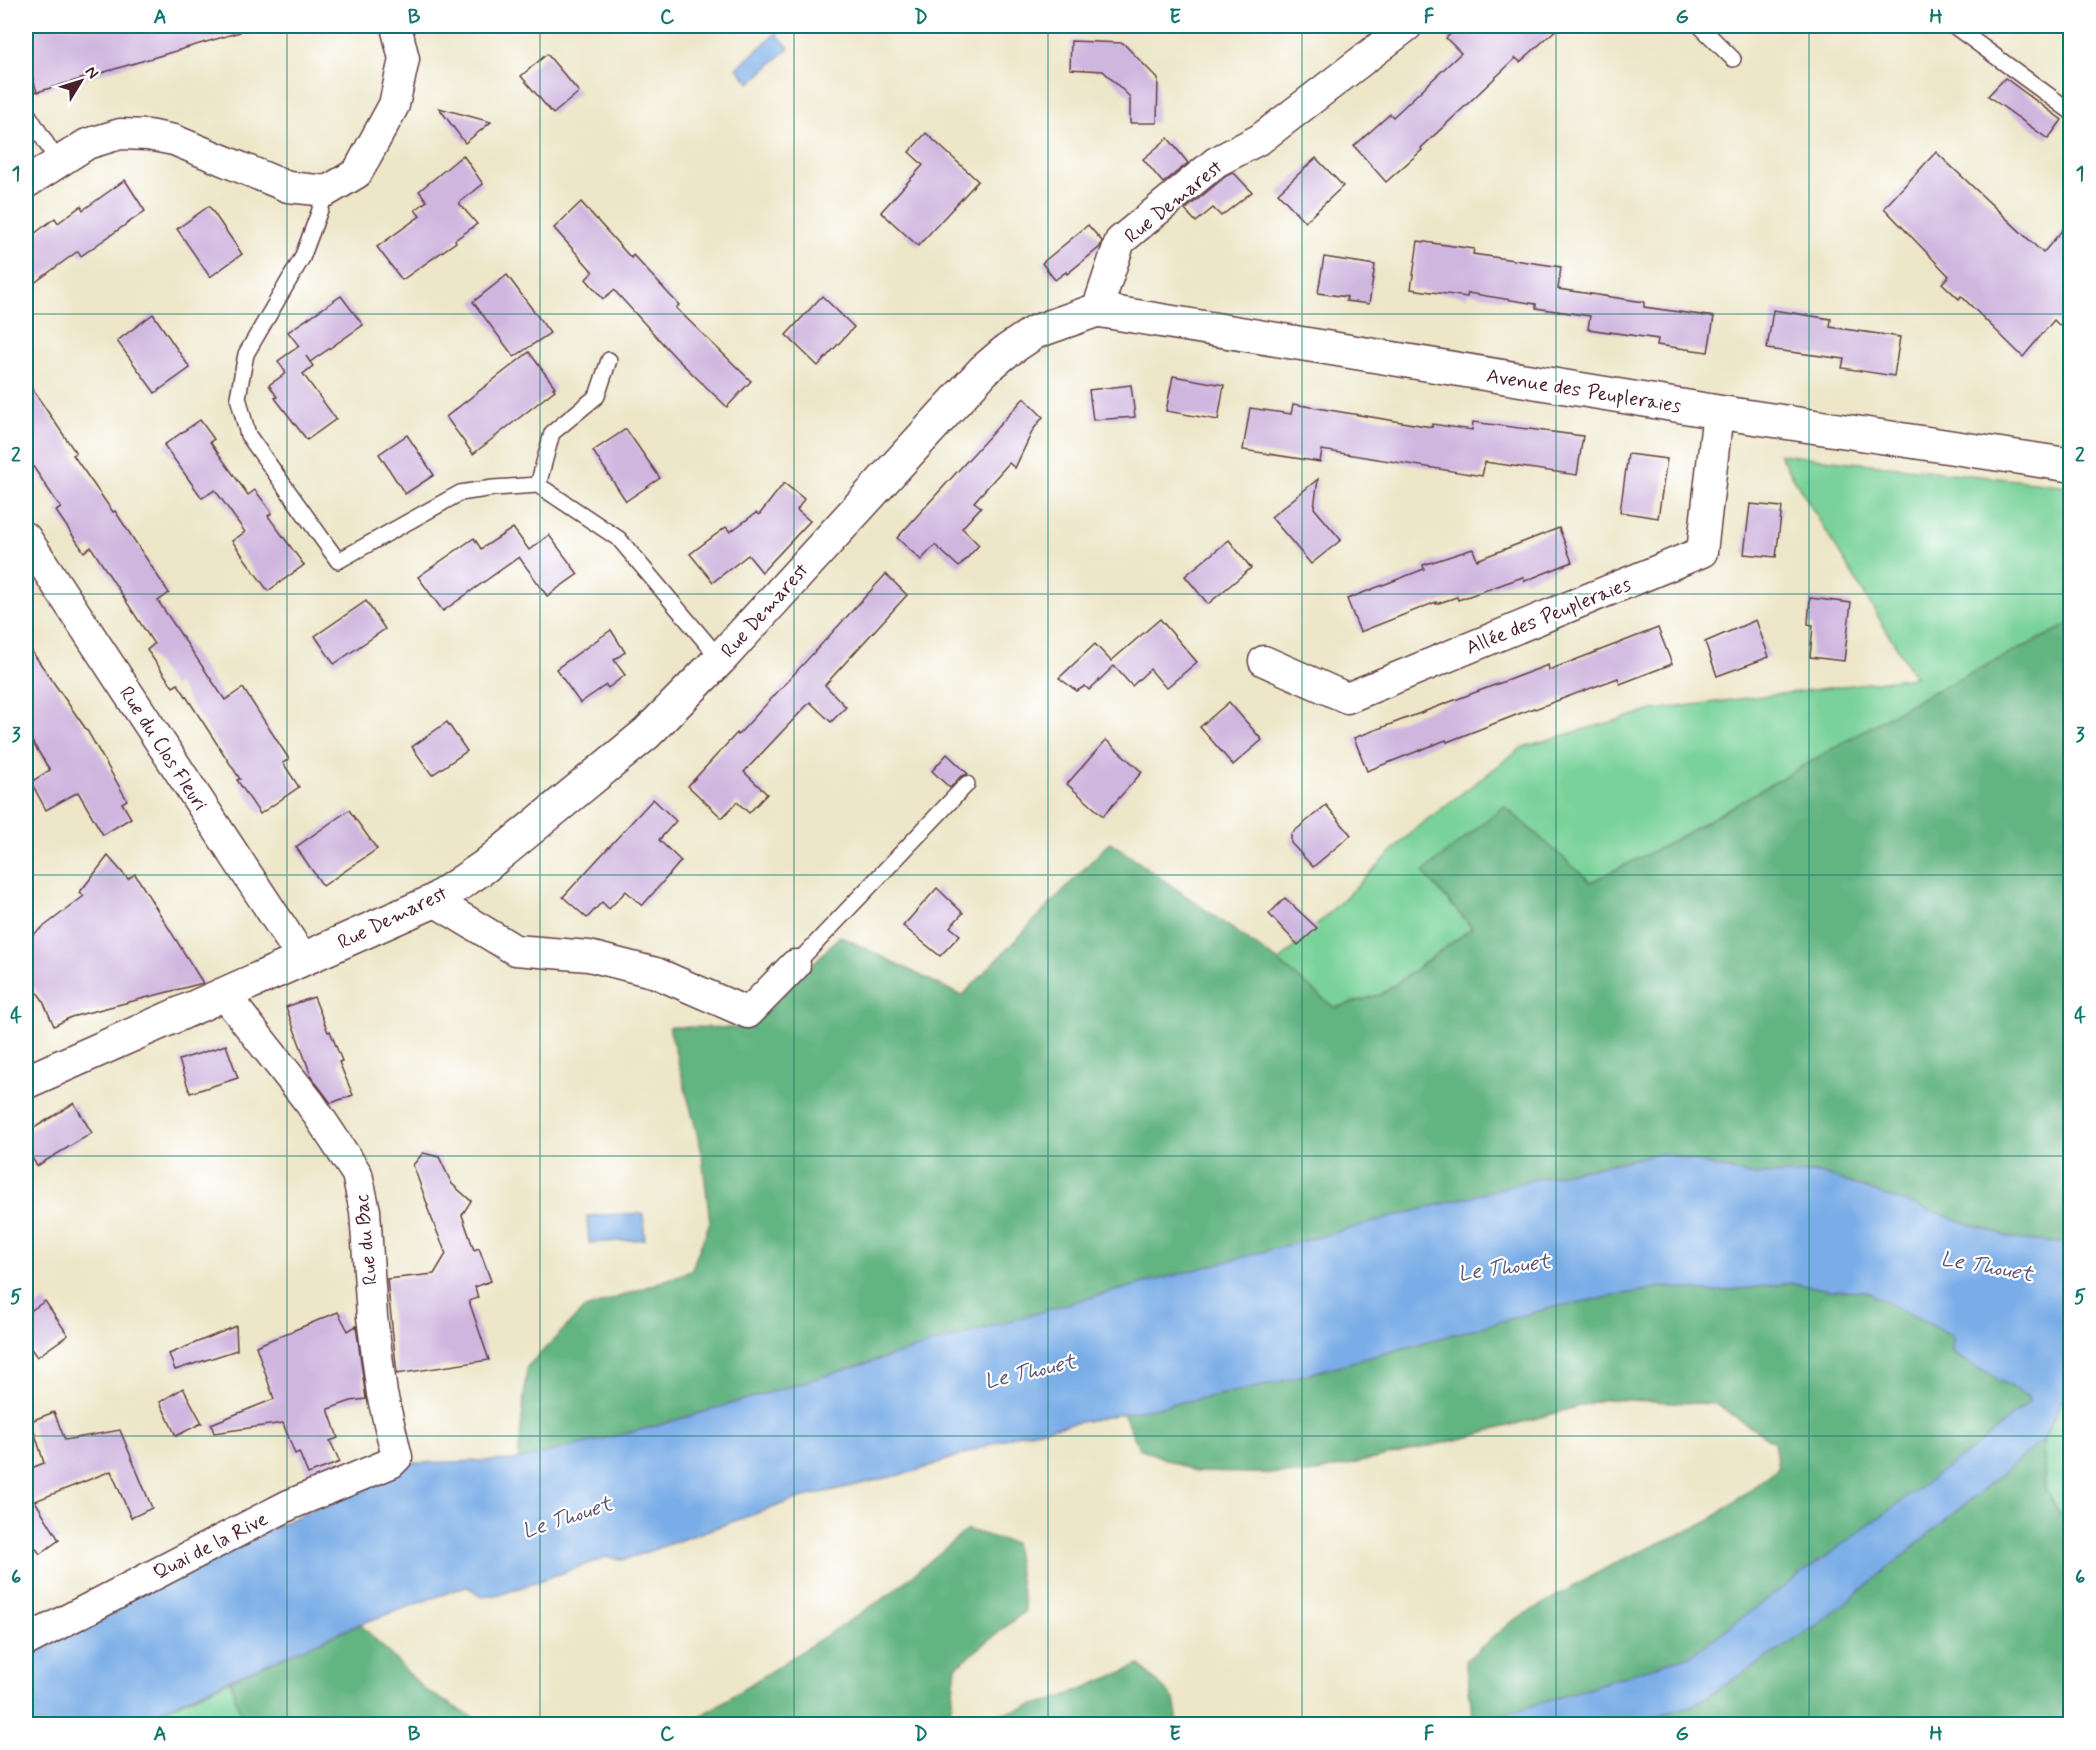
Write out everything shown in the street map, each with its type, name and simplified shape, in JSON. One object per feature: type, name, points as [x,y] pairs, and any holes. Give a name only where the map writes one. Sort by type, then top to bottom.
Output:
[{"type":"street","points":[[26,183],[87,144],[120,134],[148,135],[174,140],[288,188],[327,192],[357,173],[379,137],[394,105],[404,58],[396,26]]},
{"type":"street","name":"Rue Demarest","points":[[26,1082],[434,901],[484,867],[647,733],[720,659],[984,370],[1035,332],[1098,310],[1120,241],[1216,162],[1260,140],[1407,26]]},
{"type":"street","name":"Avenue des Peupleraies","points":[[1098,310],[1718,412],[2070,465]]},
{"type":"street","name":"Allée des Peupleraies","points":[[1264,661],[1347,698],[1702,552],[1718,412]]},
{"type":"street","name":"Rue du Clos Fleuri","points":[[26,538],[301,959]]},
{"type":"street","points":[[434,901],[515,950],[589,956],[656,973],[748,1013],[795,965]]},
{"type":"street","name":"Rue du Bac","points":[[224,994],[310,1103],[357,1174],[365,1211],[372,1317],[379,1372],[397,1457]]},
{"type":"street","name":"Quai de la Rive","points":[[26,1641],[289,1505],[391,1463],[397,1457]]},
{"type":"lane","points":[[1700,26],[1733,59]]},
{"type":"lane","points":[[1954,26],[2070,111]]},
{"type":"lane","points":[[26,111],[58,162]]},
{"type":"lane","points":[[327,192],[302,258],[246,354],[238,397],[248,435],[338,561],[460,493],[493,488],[538,486],[619,539],[720,659]]},
{"type":"lane","points":[[538,486],[552,433],[597,396],[609,360]]},
{"type":"lane","points":[[795,965],[967,784]]},
{"type":"green space","points":[[1779,454],[2070,486],[2070,624],[1919,699],[1664,846],[1591,882],[1472,928],[1382,994],[1334,1008],[1279,962],[1416,828],[1523,747],[1653,710],[1915,677]]},
{"type":"green space","points":[[2070,624],[2070,1244],[2014,1239],[1820,1173],[1750,1175],[1663,1153],[1528,1181],[1074,1302],[656,1426],[518,1460],[527,1367],[583,1310],[691,1271],[710,1222],[701,1148],[669,1027],[751,1028],[840,936],[962,996],[1110,842],[1279,962],[1335,1008],[1382,994],[1472,928],[1423,872],[1504,806],[1591,882],[1664,846],[1919,699]]},
{"type":"green space","points":[[1793,1283],[1831,1290],[1865,1291],[1954,1336],[1952,1353],[2025,1395],[2043,1440],[2045,1489],[2070,1530],[2070,1724],[1474,1724],[1465,1661],[1511,1622],[1617,1562],[1708,1522],[1778,1468],[1774,1442],[1716,1404],[1605,1399],[1469,1437],[1309,1474],[1196,1472],[1139,1448],[1123,1413],[1264,1386],[1554,1307],[1663,1287],[1713,1292]]},
{"type":"green space","points":[[2070,1399],[2070,1530],[2045,1489],[2043,1440],[2062,1400]]},
{"type":"green space","points":[[967,1530],[1014,1543],[1025,1611],[956,1667],[949,1724],[689,1724],[889,1595]]},
{"type":"green space","points":[[360,1624],[425,1690],[484,1724],[244,1724],[230,1680]]},
{"type":"green space","points":[[1140,1665],[1174,1699],[1178,1724],[964,1724],[1060,1698]]},
{"type":"green space","points":[[230,1680],[244,1724],[133,1724]]},
{"type":"water","points":[[776,33],[789,48],[750,83],[737,68]]},
{"type":"water","name":"Le Thouet","points":[[1663,1153],[1750,1175],[1820,1173],[2014,1239],[2070,1244],[2070,1399],[2062,1400],[2043,1440],[1820,1624],[1694,1705],[1626,1724],[1450,1724],[1513,1712],[1691,1655],[1977,1446],[2029,1401],[2025,1395],[1952,1353],[1953,1336],[1865,1291],[1831,1290],[1793,1283],[1713,1292],[1663,1287],[1554,1307],[1264,1386],[1019,1434],[916,1471],[800,1498],[624,1560],[607,1557],[505,1593],[484,1597],[466,1586],[360,1624],[203,1691],[133,1724],[26,1724],[26,1651],[141,1591],[410,1463],[518,1460],[656,1426],[1074,1302],[1528,1181]]},
{"type":"water","points":[[643,1213],[645,1239],[589,1243],[587,1216]]},
{"type":"building","points":[[26,26],[239,26],[240,32],[37,92],[26,55]]},
{"type":"building","points":[[1459,26],[1560,26],[1520,62],[1516,58],[1386,182],[1354,146],[1390,114],[1393,117],[1461,53],[1446,38]]},
{"type":"building","points":[[1071,41],[1123,43],[1158,79],[1157,123],[1130,123],[1130,97],[1103,71],[1070,69]]},
{"type":"building","points":[[547,54],[579,92],[553,114],[521,76]]},
{"type":"building","points":[[2005,78],[2062,120],[2048,139],[1988,96]]},
{"type":"building","points":[[439,108],[491,122],[465,143]]},
{"type":"building","points":[[926,133],[978,181],[918,246],[881,212],[923,165],[909,152]]},
{"type":"building","points":[[1168,138],[1188,163],[1163,183],[1143,159]]},
{"type":"building","points":[[1936,152],[2043,253],[2070,221],[2070,314],[2060,326],[2054,320],[2023,357],[1961,296],[1959,299],[1942,283],[1949,276],[1884,208]]},
{"type":"building","points":[[463,155],[483,184],[459,203],[477,224],[455,240],[456,242],[402,280],[377,247],[420,216],[415,210],[427,201],[419,191]]},
{"type":"building","points":[[1316,158],[1343,186],[1305,222],[1278,193]]},
{"type":"building","points":[[1233,172],[1252,192],[1221,216],[1213,208],[1196,222],[1185,210]]},
{"type":"building","points":[[125,180],[145,211],[81,256],[78,251],[26,289],[26,240],[55,218],[58,223],[81,206],[83,210]]},
{"type":"building","points":[[581,202],[631,258],[633,255],[679,305],[676,308],[751,381],[727,407],[675,357],[614,290],[603,299],[586,279],[593,272],[554,228]]},
{"type":"building","points":[[209,206],[242,254],[210,277],[177,229]]},
{"type":"building","points":[[1088,225],[1102,241],[1100,247],[1067,274],[1066,272],[1055,280],[1042,263]]},
{"type":"building","points":[[1418,241],[1474,249],[1473,254],[1561,267],[1558,289],[1644,302],[1644,307],[1714,317],[1708,352],[1657,345],[1658,339],[1588,329],[1590,316],[1536,308],[1536,304],[1468,293],[1467,297],[1411,289]]},
{"type":"building","points":[[1324,257],[1375,265],[1369,304],[1346,301],[1347,297],[1318,293]]},
{"type":"building","points":[[507,275],[550,333],[514,357],[473,302]]},
{"type":"building","points":[[341,296],[363,325],[310,362],[313,366],[303,374],[336,419],[307,440],[275,398],[277,397],[269,385],[286,373],[278,361],[299,346],[288,332]]},
{"type":"building","points":[[822,296],[854,327],[818,366],[786,335]]},
{"type":"building","points":[[1773,310],[1831,319],[1830,327],[1900,337],[1894,376],[1842,368],[1844,359],[1767,349]]},
{"type":"building","points":[[153,314],[190,368],[155,393],[117,341]]},
{"type":"building","points":[[529,352],[555,390],[473,454],[446,417]]},
{"type":"building","points":[[1173,376],[1224,385],[1218,420],[1166,411]]},
{"type":"building","points":[[26,380],[76,453],[73,455],[113,512],[115,511],[169,593],[158,601],[225,700],[243,688],[289,759],[283,763],[299,787],[260,814],[178,684],[173,687],[147,650],[154,644],[91,547],[84,552],[56,511],[61,508],[26,456]]},
{"type":"building","points":[[1131,385],[1135,417],[1093,420],[1089,390]]},
{"type":"building","points":[[1024,398],[1043,417],[1033,430],[1015,468],[1009,463],[974,502],[981,507],[962,528],[979,545],[959,567],[935,545],[921,560],[897,538]]},
{"type":"building","points":[[1293,404],[1432,427],[1432,424],[1472,430],[1473,422],[1583,436],[1577,475],[1485,462],[1482,476],[1322,450],[1320,462],[1243,450],[1250,408],[1291,414]]},
{"type":"building","points":[[200,420],[214,439],[210,442],[248,495],[255,490],[272,513],[268,516],[304,565],[268,591],[232,541],[245,532],[215,490],[202,498],[164,445]]},
{"type":"building","points":[[626,429],[660,478],[626,501],[593,451]]},
{"type":"building","points":[[407,435],[434,475],[405,494],[379,454]]},
{"type":"building","points":[[1628,454],[1667,459],[1658,518],[1620,512]]},
{"type":"building","points":[[1318,479],[1314,508],[1341,540],[1311,564],[1271,517]]},
{"type":"building","points":[[784,483],[804,499],[797,510],[810,521],[762,572],[748,555],[713,582],[690,554],[726,527],[730,532],[756,513],[759,515]]},
{"type":"building","points":[[1750,504],[1782,507],[1776,557],[1744,554]]},
{"type":"building","points":[[513,528],[529,550],[549,535],[578,574],[547,596],[519,557],[443,611],[418,577],[474,538],[481,549]]},
{"type":"building","points":[[1559,528],[1572,562],[1525,581],[1523,577],[1458,600],[1457,597],[1436,604],[1436,602],[1360,632],[1347,599],[1424,569],[1423,565],[1473,549],[1477,560]]},
{"type":"building","points":[[1229,540],[1251,568],[1208,604],[1185,576]]},
{"type":"building","points":[[886,574],[907,595],[825,685],[846,707],[831,722],[810,702],[744,772],[767,794],[749,813],[737,802],[722,818],[688,786]]},
{"type":"building","points":[[1810,598],[1851,603],[1844,661],[1810,657],[1813,625],[1808,624]]},
{"type":"building","points":[[366,601],[385,629],[334,664],[315,636]]},
{"type":"building","points":[[1160,619],[1197,662],[1166,688],[1150,669],[1132,686],[1114,666],[1089,690],[1085,686],[1077,691],[1059,678],[1095,644],[1111,661]]},
{"type":"building","points":[[1756,620],[1769,657],[1717,676],[1705,642]]},
{"type":"building","points":[[1658,628],[1672,664],[1620,684],[1618,678],[1367,771],[1354,738],[1548,665],[1549,670]]},
{"type":"building","points":[[611,630],[625,652],[614,660],[625,675],[608,688],[606,685],[580,703],[556,669]]},
{"type":"building","points":[[26,643],[88,732],[127,800],[122,803],[131,818],[103,835],[78,792],[46,810],[31,782],[50,770],[26,732]]},
{"type":"building","points":[[1229,702],[1262,740],[1233,765],[1200,727]]},
{"type":"building","points":[[447,722],[467,751],[432,775],[412,747]]},
{"type":"building","points":[[1106,740],[1142,772],[1103,816],[1067,784]]},
{"type":"building","points":[[947,754],[968,774],[960,777],[950,788],[932,771]]},
{"type":"building","points":[[653,799],[676,821],[659,840],[681,861],[642,906],[626,891],[609,909],[602,902],[587,918],[563,897]]},
{"type":"building","points":[[1326,805],[1351,835],[1313,867],[1291,843],[1291,834]]},
{"type":"building","points":[[349,810],[377,849],[323,886],[296,847]]},
{"type":"building","points":[[108,856],[128,879],[135,874],[203,983],[71,1017],[54,1026],[42,999],[26,977],[26,940],[84,896],[80,892]]},
{"type":"building","points":[[937,888],[963,913],[950,927],[960,935],[940,956],[903,926]]},
{"type":"building","points":[[1285,898],[1317,928],[1298,945],[1269,914]]},
{"type":"building","points":[[314,997],[342,1061],[339,1062],[353,1095],[331,1103],[312,1078],[286,1007]]},
{"type":"building","points":[[226,1045],[238,1078],[190,1093],[179,1060]]},
{"type":"building","points":[[74,1103],[92,1133],[37,1166],[26,1148],[26,1133]]},
{"type":"building","points":[[423,1153],[439,1157],[452,1184],[471,1201],[462,1215],[474,1250],[479,1248],[491,1281],[475,1287],[478,1298],[469,1301],[489,1360],[397,1374],[387,1279],[434,1274],[446,1254],[413,1165]]},
{"type":"building","points":[[45,1301],[68,1335],[37,1357],[26,1342],[26,1314]]},
{"type":"building","points":[[338,1312],[348,1331],[356,1326],[366,1399],[351,1401],[328,1409],[338,1438],[330,1441],[340,1462],[308,1474],[299,1452],[295,1454],[283,1423],[214,1433],[211,1424],[274,1399],[256,1346]]},
{"type":"building","points":[[236,1326],[237,1350],[175,1370],[169,1354]]},
{"type":"building","points":[[183,1388],[202,1423],[176,1436],[160,1402]]},
{"type":"building","points":[[54,1412],[65,1440],[120,1430],[152,1508],[131,1518],[111,1471],[35,1501],[59,1540],[40,1554],[26,1535],[26,1470],[44,1463],[31,1421]]}]
